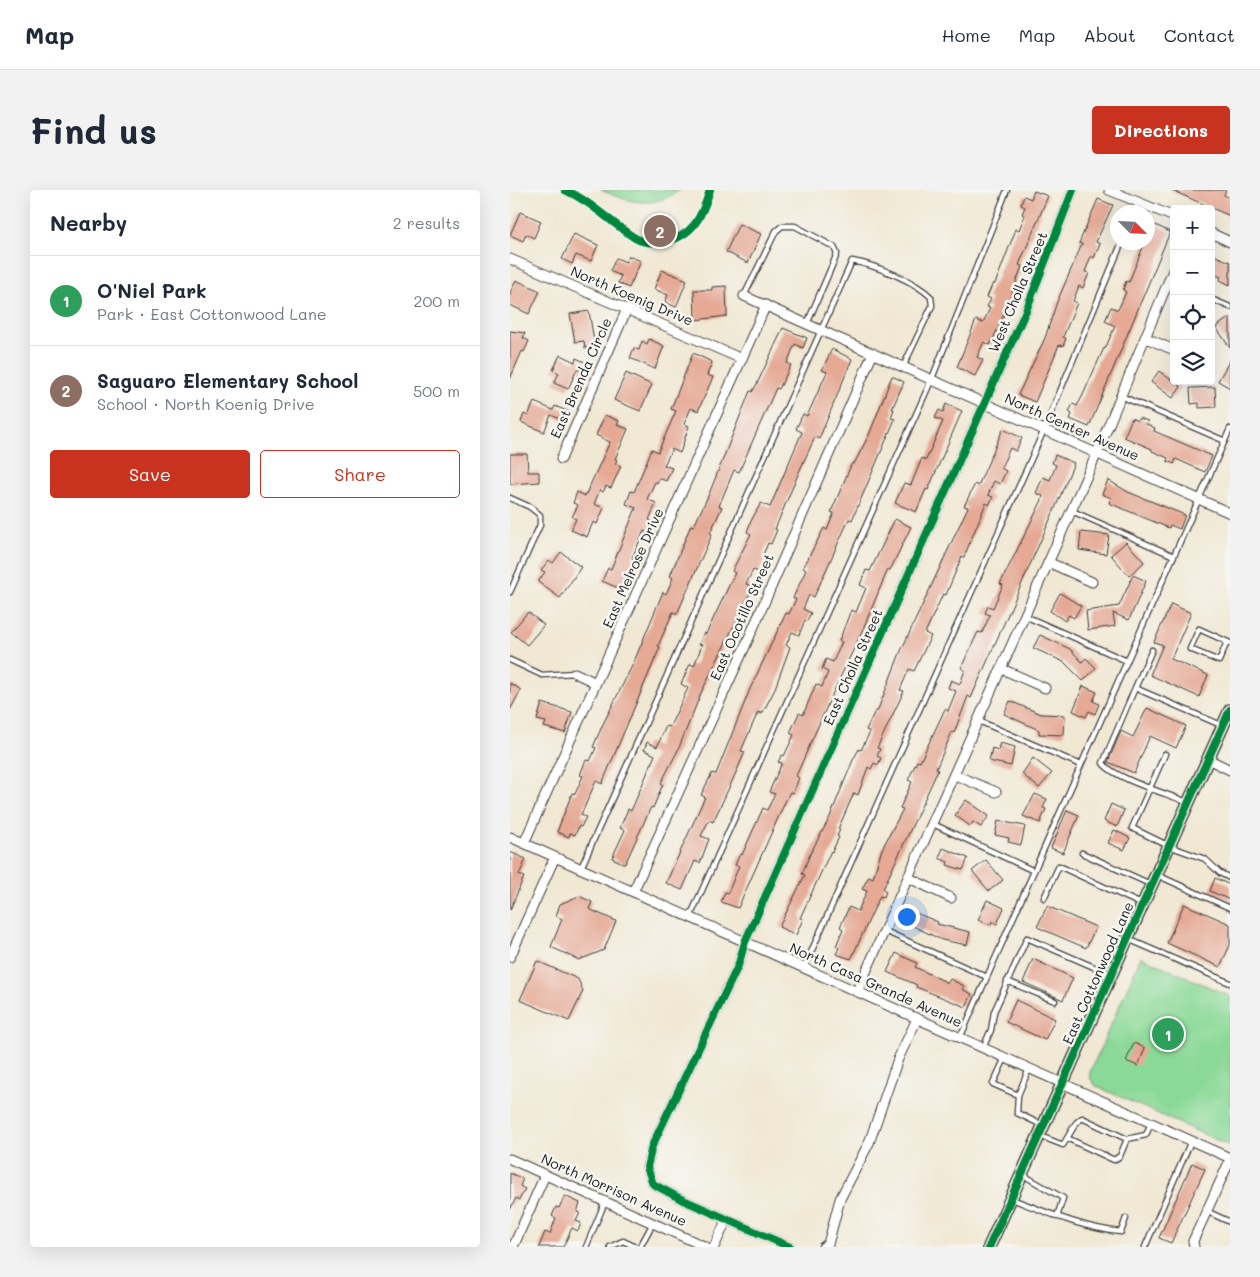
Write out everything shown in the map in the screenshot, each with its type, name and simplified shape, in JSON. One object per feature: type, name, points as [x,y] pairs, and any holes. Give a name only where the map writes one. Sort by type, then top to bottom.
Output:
[{"type":"main road","name":"East Cottonwood Lane","points":[[990,1247],[1230,710]]},
{"type":"street","name":"West Cholla Street","points":[[984,403],[1027,308],[1073,190]]},
{"type":"street","points":[[1109,190],[1170,215]]},
{"type":"street","points":[[1215,235],[1230,242]]},
{"type":"street","name":"North Koenig Drive","points":[[510,259],[742,359]]},
{"type":"street","points":[[857,992],[1002,669],[1170,284]]},
{"type":"street","name":"North Center Avenue","points":[[744,296],[1230,513]]},
{"type":"street","name":"East Melrose Drive","points":[[524,843],[766,305]]},
{"type":"street","name":"East Brenda Circle","points":[[561,459],[627,309]]},
{"type":"street","points":[[1146,338],[1170,348]]},
{"type":"street","name":"East Ocotillo Street","points":[[633,892],[752,631],[873,353]]},
{"type":"street","name":"East Cholla Street","points":[[790,1247],[653,1184],[647,1167],[652,1146],[738,966],[745,942],[984,403]]},
{"type":"street","points":[[1048,562],[1092,582]]},
{"type":"street","points":[[1002,669],[1045,688]]},
{"type":"street","points":[[575,673],[596,683]]},
{"type":"street","points":[[1208,759],[1230,770]]},
{"type":"street","points":[[955,775],[996,792]]},
{"type":"street","name":"North Casa Grande Avenue","points":[[510,837],[1230,1159]]},
{"type":"street","points":[[510,957],[555,857]]},
{"type":"street","points":[[909,878],[950,898]]},
{"type":"street","points":[[823,1247],[828,1244],[840,1199],[869,1143],[898,1059],[917,1019]]},
{"type":"street","name":"North Morrison Avenue","points":[[510,1159],[706,1247]]},
{"type":"street","points":[[1194,1247],[1192,1241],[1230,1159]]},
{"type":"street","points":[[513,1247],[546,1174]]},
{"type":"street","points":[[714,1247],[727,1219]]},
{"type":"lane","points":[[690,917],[931,380],[1006,190]]},
{"type":"lane","points":[[744,296],[776,231],[782,226],[795,226],[834,247],[837,254],[807,324]]},
{"type":"lane","points":[[804,968],[1044,430],[1119,250]]},
{"type":"lane","points":[[581,868],[852,261],[864,263],[923,289],[932,297],[932,306],[903,368]]},
{"type":"lane","points":[[1215,301],[1230,307]]},
{"type":"lane","points":[[1121,396],[1224,441]]},
{"type":"lane","points":[[960,1038],[1230,429]]},
{"type":"lane","points":[[510,498],[530,507],[541,518],[540,525],[510,592]]},
{"type":"lane","points":[[1071,510],[1174,556]]},
{"type":"lane","points":[[1025,616],[1127,661]]},
{"type":"lane","points":[[1198,629],[1229,642],[1219,661],[1190,649],[1198,629]]},
{"type":"lane","points":[[1152,650],[1102,763],[1113,771],[1188,802]]},
{"type":"lane","points":[[510,660],[542,675],[575,673]]},
{"type":"lane","points":[[1135,688],[1223,726]]},
{"type":"lane","points":[[979,721],[1080,765]]},
{"type":"lane","points":[[1165,754],[1132,828],[1169,846],[1205,859],[1220,873],[1230,878]]},
{"type":"lane","points":[[933,824],[1034,871]]},
{"type":"lane","points":[[1082,853],[1230,908]]},
{"type":"lane","points":[[1044,898],[1059,866],[1142,905]]},
{"type":"lane","points":[[885,931],[986,977]]},
{"type":"lane","points":[[983,1048],[991,1030],[994,1012],[1026,938],[1111,975]]},
{"type":"lane","points":[[1127,938],[1230,983]]},
{"type":"lane","points":[[1007,981],[1055,1001]]},
{"type":"lane","points":[[1005,1058],[994,1084],[1018,1095]]},
{"type":"lane","points":[[1029,1069],[1018,1095],[1017,1113],[1064,1145],[1069,1139],[1076,1123],[1082,1118],[1128,1139],[1146,1135],[1151,1123]]},
{"type":"lane","points":[[1069,1139],[1114,1160],[1120,1156],[1128,1139]]},
{"type":"lane","points":[[1145,1247],[1191,1141]]},
{"type":"lane","points":[[1022,1174],[1062,1198],[1057,1218]]},
{"type":"lane","points":[[1011,1198],[1057,1218],[1107,1231],[1121,1232],[1126,1218]]},
{"type":"lane","points":[[586,1247],[606,1202]]},
{"type":"lane","points":[[1206,1211],[1230,1222]]},
{"type":"lane","points":[[610,1247],[624,1241],[639,1247],[653,1223]]},
{"type":"green space","points":[[601,190],[680,190],[660,200],[641,202],[622,198]]},
{"type":"green space","points":[[1141,957],[1230,996],[1230,1146],[1096,1086],[1090,1078],[1090,1072]]},
{"type":"building","points":[[1171,190],[1226,190],[1224,195],[1230,198],[1230,216],[1215,209],[1215,205],[1205,205]]},
{"type":"building","points":[[1034,191],[1048,196],[1019,265],[1022,266],[1001,322],[990,345],[984,342],[977,357],[983,360],[975,376],[957,367],[976,320],[983,323],[990,308],[987,307],[991,299],[987,297],[993,283],[995,284],[1016,229],[1019,230],[1025,215],[1022,214],[1025,207],[1021,205],[1024,196],[1031,199]]},
{"type":"building","points":[[1098,199],[1113,205],[1110,205],[1110,212],[1096,242],[1100,244],[1094,258],[1091,256],[1085,272],[1089,273],[1083,288],[1079,286],[1073,301],[1077,303],[1063,337],[1066,338],[1063,346],[1059,345],[1035,402],[1018,395],[1045,338],[1057,302],[1082,244],[1079,243]]},
{"type":"building","points":[[520,212],[541,221],[534,238],[526,234],[523,241],[510,235]]},
{"type":"building","points":[[739,224],[761,234],[748,263],[726,252]]},
{"type":"building","points":[[1155,225],[1170,232],[1089,427],[1070,419],[1072,414],[1069,412],[1073,404],[1077,406],[1105,349],[1115,326],[1105,321],[1111,307],[1118,310],[1126,292],[1123,290],[1126,281],[1129,282],[1142,250],[1155,250]]},
{"type":"building","points":[[574,234],[598,245],[591,261],[576,255],[572,264],[562,259]]},
{"type":"building","points":[[629,256],[641,261],[629,288],[618,283],[621,276],[610,271],[616,258],[626,262]]},
{"type":"building","points":[[1215,256],[1230,262],[1230,285],[1220,280],[1221,277],[1215,275]]},
{"type":"building","points":[[662,270],[687,280],[676,307],[665,302],[668,295],[654,289]]},
{"type":"building","points":[[516,280],[540,291],[529,314],[510,305],[510,293]]},
{"type":"building","points":[[726,286],[727,316],[695,320],[694,290],[712,290],[712,287]]},
{"type":"building","points":[[589,311],[595,347],[585,348],[584,341],[575,342],[570,314]]},
{"type":"building","points":[[1230,317],[1230,348],[1216,327]]},
{"type":"building","points":[[783,328],[807,338],[803,348],[795,344],[787,363],[791,365],[779,389],[776,388],[739,472],[734,470],[719,506],[722,507],[710,533],[712,534],[677,614],[673,612],[658,646],[660,647],[602,784],[596,781],[581,815],[586,817],[581,827],[579,826],[575,835],[570,833],[569,837],[557,832],[572,793],[575,794],[583,776],[580,775],[586,760],[590,761],[596,748],[593,747],[633,664],[663,592],[666,594],[673,578],[670,576],[691,525],[694,526],[709,494],[750,391],[752,392],[757,384]]},
{"type":"building","points":[[510,331],[525,333],[523,338],[529,341],[524,352],[522,351],[510,379]]},
{"type":"building","points":[[649,339],[664,346],[655,369],[630,358],[634,348],[639,350],[642,341],[647,344]]},
{"type":"building","points":[[832,349],[852,359],[819,439],[815,437],[775,529],[777,530],[771,544],[768,543],[762,557],[765,559],[759,572],[753,570],[746,584],[753,587],[701,693],[678,750],[661,783],[663,784],[653,808],[651,807],[625,864],[612,858],[625,830],[620,828],[628,809],[631,811],[655,755],[644,750],[647,742],[657,747],[666,726],[669,727],[672,722],[688,688],[681,684],[690,664],[694,666],[702,645],[699,644],[704,633],[706,634],[735,573],[732,571],[751,534],[747,532],[751,521],[761,503],[770,507],[802,432],[796,429],[803,414],[807,416],[827,372],[822,370]]},
{"type":"building","points":[[693,353],[712,362],[707,375],[713,377],[698,411],[691,408],[684,424],[689,426],[680,453],[672,449],[664,465],[672,468],[666,481],[659,478],[647,499],[656,503],[649,520],[653,522],[648,533],[644,531],[632,558],[636,560],[623,590],[602,581],[608,568],[611,569],[636,508],[626,504],[631,491],[634,492],[652,449],[658,452],[676,411],[671,409]]},
{"type":"building","points":[[560,355],[575,362],[576,358],[589,364],[585,373],[577,369],[568,389],[554,383],[559,373],[553,370]]},
{"type":"building","points":[[1230,360],[1230,388],[1218,381]]},
{"type":"building","points":[[1159,371],[1170,379],[1170,385],[1181,387],[1173,398],[1151,382]]},
{"type":"building","points":[[626,373],[652,385],[640,411],[614,400]]},
{"type":"building","points":[[892,376],[904,382],[892,409],[894,409],[891,418],[895,419],[852,520],[849,519],[814,597],[809,595],[803,609],[811,613],[807,621],[805,620],[799,635],[792,632],[786,645],[790,647],[774,691],[762,714],[758,712],[741,751],[745,752],[734,777],[713,822],[709,820],[701,836],[709,839],[700,863],[695,861],[682,890],[666,883],[705,797],[701,795],[712,773],[716,774],[750,689],[786,613],[789,614],[796,599],[793,598],[806,570],[803,568],[824,528],[827,530],[834,513],[831,512],[852,463],[854,464],[869,435]]},
{"type":"building","points":[[1215,387],[1216,407],[1199,408],[1199,403],[1191,404],[1190,388]]},
{"type":"building","points":[[534,402],[553,410],[555,406],[569,412],[564,421],[551,415],[544,432],[521,422],[524,414],[528,416]]},
{"type":"building","points":[[946,404],[962,411],[928,490],[926,489],[916,512],[895,503],[904,483],[911,485],[922,458],[926,460],[943,421],[935,418],[939,410],[943,412]]},
{"type":"building","points":[[605,415],[619,421],[617,425],[628,429],[615,459],[617,460],[615,464],[621,466],[611,488],[606,486],[603,492],[600,490],[594,504],[604,508],[597,524],[593,522],[587,537],[571,530],[576,519],[572,517],[578,505],[573,503],[577,492],[585,496],[610,442],[596,435]]},
{"type":"building","points":[[1132,418],[1137,421],[1139,418],[1148,421],[1146,424],[1155,428],[1154,431],[1212,456],[1205,472],[1176,459],[1174,464],[1167,461],[1168,458],[1152,451],[1152,449],[1124,437]]},
{"type":"building","points":[[1003,429],[1022,438],[1016,451],[1010,448],[1001,468],[1006,471],[1000,484],[994,481],[988,495],[993,497],[989,505],[986,503],[964,557],[962,556],[946,595],[943,594],[925,633],[931,636],[914,671],[909,669],[900,690],[904,691],[877,748],[880,749],[877,756],[881,758],[878,765],[874,763],[871,769],[868,767],[858,795],[854,793],[838,829],[840,830],[837,836],[839,837],[800,918],[803,919],[796,935],[779,927],[805,875],[802,874],[810,854],[829,819],[853,760],[859,749],[861,750],[870,732],[866,730],[875,711],[877,712],[900,653],[968,507],[964,506],[975,484],[978,486]]},
{"type":"building","points":[[510,454],[527,454],[528,472],[539,472],[539,482],[510,484]]},
{"type":"building","points":[[1055,455],[1074,463],[1056,506],[971,698],[968,696],[954,733],[952,732],[936,769],[938,770],[883,889],[886,891],[884,897],[880,896],[851,959],[836,954],[839,948],[836,946],[843,929],[840,927],[849,907],[858,911],[867,891],[862,889],[869,876],[873,878],[882,849],[903,809],[900,808],[912,782],[908,780],[917,761],[920,762],[945,709],[948,711],[956,691],[948,688],[951,680],[960,684],[965,670],[961,668],[978,632],[982,633],[990,615],[985,613],[988,606],[993,608],[1003,585],[1000,584],[1042,500],[1043,496],[1036,493],[1043,477],[1050,480],[1056,465],[1052,463]]},
{"type":"building","points":[[1108,480],[1128,492],[1185,515],[1180,529],[1170,525],[1169,528],[1109,503],[1111,498],[1102,494]]},
{"type":"building","points":[[895,519],[911,527],[890,570],[888,569],[860,636],[796,776],[799,778],[793,793],[790,792],[786,800],[738,908],[721,902],[725,892],[728,893],[739,866],[735,865],[740,854],[742,855],[763,808],[767,810],[775,794],[769,792],[782,763],[778,762],[782,755],[784,756],[794,735],[790,733],[799,713],[803,715],[816,684],[822,687],[828,672],[822,669],[826,659],[833,662],[842,642],[839,641],[851,610],[856,612],[866,588],[860,585],[866,570],[870,571]]},
{"type":"building","points":[[1081,532],[1109,535],[1106,554],[1079,550]]},
{"type":"building","points":[[1126,542],[1144,562],[1129,576],[1111,555]]},
{"type":"building","points":[[561,552],[581,567],[560,598],[538,582],[545,572],[541,570],[549,560],[553,563]]},
{"type":"building","points":[[1133,575],[1146,581],[1129,620],[1113,613],[1115,626],[1088,630],[1086,611],[1119,606]]},
{"type":"building","points":[[1060,593],[1081,606],[1074,618],[1069,615],[1065,621],[1050,611]]},
{"type":"building","points":[[1171,604],[1191,613],[1171,659],[1208,675],[1199,697],[1150,675],[1163,645],[1154,642]]},
{"type":"building","points":[[528,612],[544,625],[527,645],[511,632]]},
{"type":"building","points":[[1040,635],[1070,649],[1082,662],[1086,658],[1096,668],[1083,681],[1064,662],[1033,648]]},
{"type":"building","points":[[510,683],[521,690],[510,710]]},
{"type":"building","points":[[1083,686],[1097,692],[1093,701],[1099,704],[1095,714],[1089,711],[1086,717],[1073,711]]},
{"type":"building","points":[[1010,701],[1041,714],[1065,715],[1064,735],[1039,734],[1039,730],[1004,714]]},
{"type":"building","points":[[542,703],[572,712],[565,733],[544,727],[546,722],[537,720]]},
{"type":"building","points":[[1147,708],[1186,726],[1176,748],[1150,736],[1134,773],[1108,762],[1121,731],[1133,737]]},
{"type":"building","points":[[1000,743],[1015,747],[1011,766],[989,761],[992,748],[998,750]]},
{"type":"building","points":[[1033,758],[1052,773],[1039,788],[1022,774]]},
{"type":"building","points":[[1035,794],[1047,799],[1043,808],[1046,809],[1040,823],[1023,816]]},
{"type":"building","points":[[966,800],[989,816],[981,827],[973,822],[970,826],[955,815]]},
{"type":"building","points":[[1111,804],[1124,810],[1117,827],[1104,821]]},
{"type":"building","points":[[1067,810],[1079,815],[1063,853],[1051,848]]},
{"type":"building","points":[[998,821],[1025,826],[1021,845],[1008,842],[1009,838],[995,835]]},
{"type":"building","points":[[1114,830],[1130,838],[1124,850],[1108,843]]},
{"type":"building","points":[[943,848],[968,858],[963,870],[947,865],[948,862],[939,858]]},
{"type":"building","points":[[510,852],[526,859],[519,875],[524,877],[510,910]]},
{"type":"building","points":[[986,860],[1003,880],[989,891],[972,871]]},
{"type":"building","points":[[1215,878],[1230,885],[1230,900],[1210,891]]},
{"type":"building","points":[[579,896],[592,902],[589,909],[616,921],[604,950],[579,960],[551,947],[562,919],[556,916],[560,904]]},
{"type":"building","points":[[987,900],[1004,908],[997,924],[992,921],[991,925],[978,920]]},
{"type":"building","points":[[1184,904],[1230,924],[1230,945],[1220,967],[1167,943]]},
{"type":"building","points":[[1047,906],[1096,927],[1086,948],[1037,927]]},
{"type":"building","points":[[916,913],[938,922],[937,924],[970,932],[967,945],[942,940],[911,925]]},
{"type":"building","points":[[896,953],[917,963],[915,967],[948,983],[950,979],[964,986],[962,989],[972,994],[966,1007],[916,987],[917,985],[887,972]]},
{"type":"building","points":[[1033,959],[1073,978],[1063,1000],[1023,982]]},
{"type":"building","points":[[537,961],[578,979],[583,991],[569,1021],[520,1000]]},
{"type":"building","points":[[1016,1000],[1055,1019],[1045,1040],[1006,1022]]},
{"type":"building","points":[[1134,1043],[1145,1048],[1138,1066],[1126,1061]]},
{"type":"building","points":[[1192,1163],[1205,1169],[1171,1243],[1159,1238]]},
{"type":"building","points":[[510,1173],[523,1179],[520,1186],[525,1189],[519,1200],[516,1198],[510,1210]]},
{"type":"building","points":[[565,1196],[580,1203],[577,1212],[580,1213],[576,1221],[581,1223],[578,1231],[572,1228],[563,1247],[539,1247],[545,1232],[550,1234],[556,1218],[552,1216],[556,1207],[559,1208]]},
{"type":"cycle path","points":[[565,190],[584,200],[638,240],[645,242],[672,240],[688,231],[699,217],[710,190]]},
{"type":"cycle path","points":[[790,1247],[681,1199],[653,1184],[647,1167],[652,1146],[738,966],[745,942],[1027,308],[1073,190]]},
{"type":"cycle path","points":[[989,1247],[1230,710]]},
{"type":"place","name":"Saguaro Elementary School","points":[[660,231]]},
{"type":"place","name":"O'Niel Park","points":[[1168,1034]]}]
